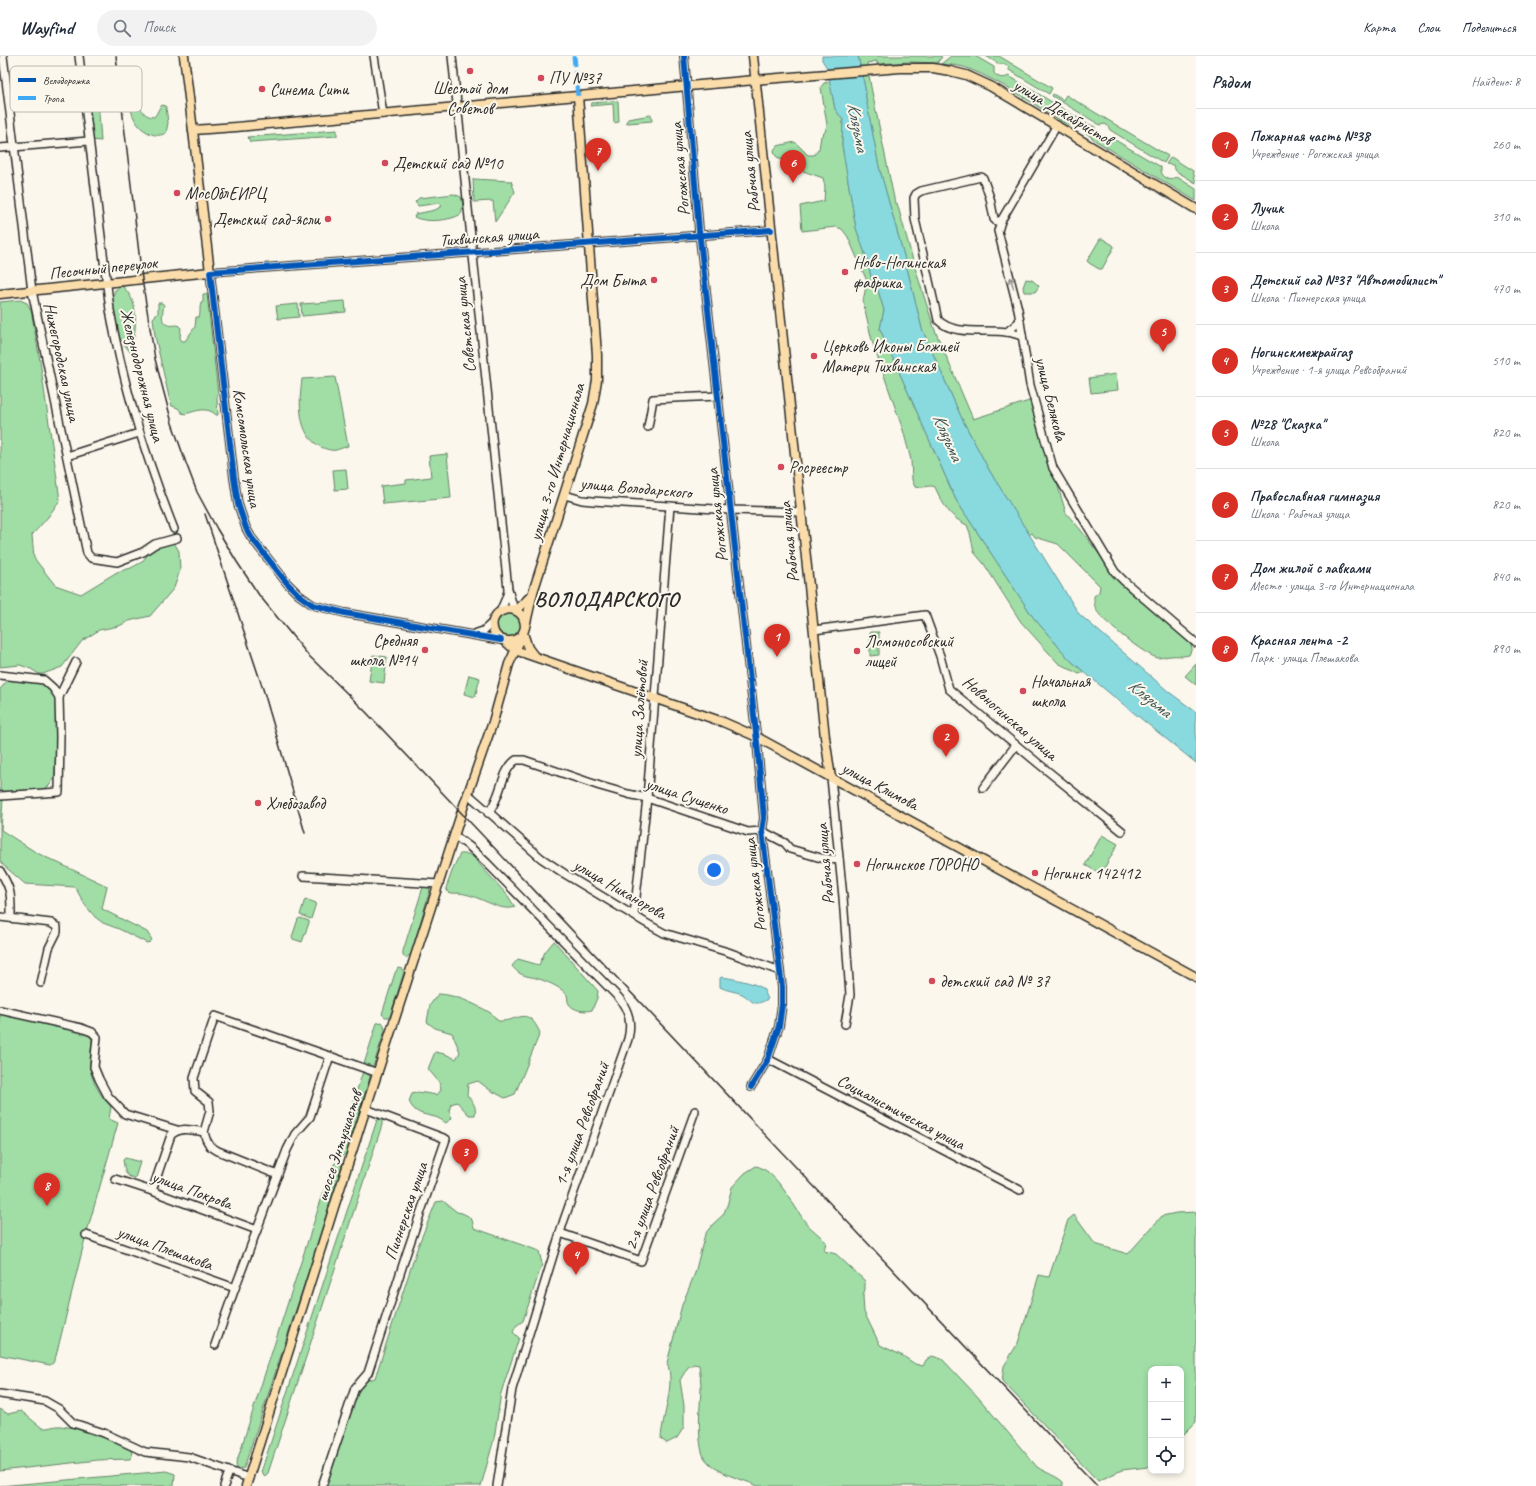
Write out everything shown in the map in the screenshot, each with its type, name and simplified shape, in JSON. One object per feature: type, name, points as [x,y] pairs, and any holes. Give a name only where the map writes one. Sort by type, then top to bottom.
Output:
[{"type":"main road","name":"Комсомольская улица","points":[[184,56],[210,272]]},
{"type":"main road","name":"Рабочая улица","points":[[753,56],[827,758],[831,778]]},
{"type":"main road","name":"улица Декабристов","points":[[193,130],[786,77],[880,70],[933,68],[961,74],[990,86],[1196,209]]},
{"type":"main road","name":"улица 3-го Интернационала","points":[[461,815],[493,722],[509,664],[523,632],[533,594],[593,404],[597,380],[597,355],[578,96]]},
{"type":"main road","name":"Песочный переулок","points":[[0,294],[210,272]]},
{"type":"main road","name":"улица 3-го Интернационала","points":[[514,610],[522,605],[533,594]]},
{"type":"main road","points":[[515,650],[493,630],[492,622],[495,616],[507,609],[514,610],[523,617],[523,632],[528,648],[534,656]]},
{"type":"main road","points":[[504,641],[513,641],[523,632]]},
{"type":"main road","points":[[504,641],[510,654],[509,664]]},
{"type":"main road","name":"улица Климова","points":[[515,650],[723,722],[756,736],[1196,977]]},
{"type":"main road","name":"шоссе Энтузиастов","points":[[248,1482],[461,815]]},
{"type":"street","name":"Нижегородская улица","points":[[3,56],[32,291],[87,553],[91,558],[117,562],[143,552],[155,544],[177,538]]},
{"type":"street","name":"Железнодорожная улица","points":[[79,56],[80,66]]},
{"type":"street","points":[[374,56],[383,114]]},
{"type":"street","name":"Советская улица","points":[[452,56],[508,591],[514,610]]},
{"type":"street","name":"Рогожская улица","points":[[684,56],[700,235],[756,736],[764,818],[762,831],[782,987],[779,1026],[768,1059],[751,1087]]},
{"type":"street","name":"Железнодорожная улица","points":[[86,112],[110,310],[123,377],[139,433],[157,487],[174,529]]},
{"type":"street","name":"улица Белякова","points":[[1056,125],[1001,221],[998,231],[1014,291],[1030,385],[1053,468],[1115,572],[1196,643]]},
{"type":"street","points":[[0,148],[89,140]]},
{"type":"street","points":[[1001,221],[996,221],[994,219],[990,198],[983,178],[981,177],[921,192],[916,194],[914,198],[915,220],[938,320],[949,328],[1007,332],[1022,336]]},
{"type":"street","name":"Тихвинская улица","points":[[210,272],[771,230]]},
{"type":"street","name":"Комсомольская улица","points":[[210,272],[236,493],[242,516],[251,537],[287,583],[299,596],[313,605],[345,613],[504,641]]},
{"type":"street","points":[[1007,332],[1020,321]]},
{"type":"street","points":[[648,427],[653,399],[718,396]]},
{"type":"street","points":[[67,456],[139,433]]},
{"type":"street","name":"улица Володарского","points":[[565,495],[582,500],[730,510],[801,512]]},
{"type":"street","name":"улица Залётовой","points":[[634,915],[647,798],[670,506]]},
{"type":"street","name":"Советская улица","points":[[500,612],[508,591]]},
{"type":"street","name":"Новоногинская улица","points":[[814,630],[925,614],[950,688],[1016,745],[1122,831]]},
{"type":"street","points":[[470,634],[483,631],[492,622]]},
{"type":"street","points":[[0,796],[58,792],[60,737],[59,697],[76,662]]},
{"type":"street","points":[[0,675],[44,680],[53,688],[59,697]]},
{"type":"street","points":[[983,788],[1016,745]]},
{"type":"street","name":"улица Сущенко","points":[[488,813],[497,800],[509,768],[516,760],[524,760],[600,786],[647,798],[748,832],[762,831],[785,843],[790,849],[821,858],[839,860]]},
{"type":"street","name":"Рабочая улица","points":[[831,778],[843,897],[850,995],[845,1024]]},
{"type":"street","name":"улица Никанорова","points":[[468,794],[541,858],[574,880],[664,933],[728,952],[780,971]]},
{"type":"street","name":"1-я улица Ревсобраний","points":[[455,836],[470,847],[487,863],[598,976],[622,1002],[629,1015],[631,1026],[628,1040],[560,1233],[512,1389],[497,1486]]},
{"type":"street","points":[[0,871],[11,894],[11,918]]},
{"type":"street","points":[[303,876],[439,884]]},
{"type":"street","points":[[0,917],[51,923],[56,927],[57,932],[50,948],[41,982]]},
{"type":"street","points":[[0,1010],[81,1028],[92,1032],[97,1037],[94,1066],[99,1079],[108,1096],[126,1114],[177,1130],[186,1129],[204,1132]]},
{"type":"street","points":[[278,1175],[210,1146],[206,1139],[204,1132],[210,1111],[209,1102],[195,1091],[194,1078],[215,1016],[378,1073]]},
{"type":"street","points":[[215,1345],[278,1175],[295,1134],[310,1117],[330,1056]]},
{"type":"street","name":"Социалистическая улица","points":[[768,1059],[1020,1190]]},
{"type":"street","name":"Пионерская улица","points":[[322,1486],[355,1388],[368,1373],[407,1252],[446,1139],[366,1109]]},
{"type":"street","name":"2-я улица Ревсобраний","points":[[560,1233],[641,1261],[695,1112]]},
{"type":"street","points":[[152,1191],[171,1135],[177,1130]]},
{"type":"street","name":"улица Покрова","points":[[115,1179],[152,1191],[257,1230]]},
{"type":"street","name":"улица Плешакова","points":[[86,1235],[235,1288]]},
{"type":"street","points":[[0,1394],[45,1402],[59,1409],[73,1423],[104,1433],[145,1452],[189,1457],[229,1472],[248,1482]]},
{"type":"street","points":[[224,1486],[229,1472]]},
{"type":"green space","points":[[858,56],[942,57],[937,63],[910,62],[877,64],[877,61],[867,63],[895,203],[897,203],[934,328],[973,419],[1032,400],[1066,513],[1125,588],[1189,640],[1192,648],[1189,655],[1158,658],[1152,656],[1107,623],[1097,611],[1094,604],[1094,596],[1099,592],[1100,586],[1058,544],[1035,537],[1032,533],[1029,535],[989,470],[962,419],[922,329],[904,256],[879,167]]},
{"type":"green space","points":[[951,56],[975,56],[994,67],[994,73],[997,76],[1003,78],[1009,76],[1083,121],[1081,123],[1078,122],[1075,126],[1066,124],[1006,87],[981,74],[955,65],[941,64]]},
{"type":"green space","points":[[986,56],[999,56],[1052,88],[1049,94],[1009,70],[1008,66],[1005,64],[999,64]]},
{"type":"green space","points":[[830,82],[835,109],[843,120],[842,145],[856,228],[867,259],[871,277],[878,290],[884,310],[880,329],[956,500],[1033,617],[1070,660],[1084,672],[1079,674],[1058,663],[1021,622],[984,564],[974,552],[967,525],[951,514],[935,487],[915,487],[912,480],[911,460],[903,430],[872,341],[863,301],[867,281],[848,237],[842,229],[836,227],[802,231],[800,206],[824,201],[825,187],[823,178],[803,171],[795,161],[779,159],[775,155],[774,150],[777,146],[795,142],[808,155],[814,155],[819,149],[821,136],[825,132],[827,125],[821,87],[824,83]]},
{"type":"green space","points":[[1053,94],[1063,100],[1066,95],[1168,156],[1164,163],[1110,130],[1105,124],[1100,125],[1052,96]]},
{"type":"green space","points":[[618,101],[619,122],[614,123],[613,104],[590,106],[592,103]]},
{"type":"green space","points":[[162,105],[166,106],[168,123],[166,133],[162,135],[151,134],[142,129],[133,117],[132,112],[142,112],[142,110],[148,116],[154,117]]},
{"type":"green space","points":[[88,112],[99,112],[101,141],[91,140]]},
{"type":"green space","points":[[651,115],[652,121],[626,122],[628,119]]},
{"type":"green space","points":[[1086,123],[1095,127],[1095,133],[1099,138],[1105,139],[1110,137],[1161,167],[1163,176],[1171,179],[1177,177],[1196,189],[1196,201],[1096,141],[1085,132],[1088,127],[1085,125]]},
{"type":"green space","points":[[337,130],[337,136],[250,142],[248,137]]},
{"type":"green space","points":[[1171,157],[1193,171],[1196,183],[1176,171],[1173,165],[1166,164]]},
{"type":"green space","points":[[473,179],[511,181],[515,192],[495,222],[493,201],[474,202]]},
{"type":"green space","points":[[454,194],[461,197],[463,205],[461,214],[445,220],[431,221],[414,217],[416,214],[435,210],[442,206],[440,203],[418,206],[415,202],[419,198]]},
{"type":"green space","points":[[1100,239],[1103,239],[1114,247],[1102,269],[1099,269],[1087,261]]},
{"type":"green space","points":[[1026,279],[1032,280],[1039,286],[1035,292],[1024,292],[1023,287]]},
{"type":"green space","points":[[122,286],[128,293],[135,309],[136,318],[131,353],[120,339],[111,304],[115,290]]},
{"type":"green space","points":[[203,294],[207,294],[218,394],[218,415],[205,410],[185,414],[178,408],[172,406],[155,336],[153,318],[158,313],[158,303],[162,303],[164,305],[162,317],[164,322],[170,325],[178,325],[181,328],[180,338],[182,341],[185,341],[195,327],[196,317],[199,317],[200,305],[203,302]]},
{"type":"green space","points":[[20,300],[27,303],[31,310],[40,361],[60,500],[48,517],[32,535],[34,558],[55,585],[81,594],[117,572],[131,568],[142,562],[153,548],[173,541],[179,551],[180,570],[174,588],[150,616],[129,621],[119,626],[99,630],[82,641],[62,667],[43,674],[39,674],[20,665],[0,667],[0,302]]},
{"type":"green space","points":[[345,301],[346,312],[302,316],[301,304]]},
{"type":"green space","points":[[298,304],[299,317],[278,319],[276,306]]},
{"type":"green space","points":[[1116,374],[1118,390],[1091,393],[1089,378]]},
{"type":"green space","points":[[335,377],[348,446],[332,450],[321,447],[313,442],[307,435],[301,417],[300,398],[302,379]]},
{"type":"green space","points":[[447,454],[451,498],[383,504],[381,486],[406,483],[406,480],[431,477],[429,456]]},
{"type":"green space","points":[[346,469],[348,489],[335,490],[333,470]]},
{"type":"green space","points":[[509,613],[518,616],[521,625],[518,634],[509,637],[500,634],[497,625],[500,616]]},
{"type":"green space","points":[[870,632],[879,632],[879,655],[870,656]]},
{"type":"green space","points":[[373,655],[387,657],[384,683],[369,681]]},
{"type":"green space","points":[[1196,664],[1196,685],[1185,676]]},
{"type":"green space","points":[[469,675],[480,678],[475,697],[464,694]]},
{"type":"green space","points":[[9,679],[42,684],[52,692],[56,698],[57,752],[54,779],[49,786],[41,791],[0,791],[0,689]]},
{"type":"green space","points":[[3,799],[1,830],[37,853],[107,886],[102,909],[147,932],[152,940],[147,943],[103,923],[95,917],[85,905],[75,887],[25,884],[2,864],[0,861],[0,800]]},
{"type":"green space","points":[[1102,835],[1118,844],[1101,874],[1085,865]]},
{"type":"green space","points":[[460,854],[468,854],[473,857],[508,896],[515,907],[500,907],[467,894],[449,894],[446,888]]},
{"type":"green space","points":[[427,886],[430,890],[411,954],[406,958],[403,956],[403,951],[423,887]]},
{"type":"green space","points":[[305,899],[316,903],[311,919],[300,915]]},
{"type":"green space","points":[[300,918],[309,921],[302,942],[293,939],[292,937],[298,919]]},
{"type":"green space","points":[[554,941],[598,991],[592,1010],[577,1010],[568,1003],[565,992],[538,978],[523,975],[512,966],[518,959],[539,965],[545,952]]},
{"type":"green space","points":[[398,968],[402,969],[404,972],[390,1017],[385,1017],[382,1014]]},
{"type":"green space","points":[[438,994],[444,994],[471,1003],[493,1015],[498,1021],[505,1021],[522,1016],[527,1017],[531,1019],[540,1033],[515,1094],[505,1098],[490,1090],[478,1081],[468,1084],[467,1095],[475,1106],[475,1115],[469,1115],[457,1102],[451,1104],[449,1111],[452,1118],[446,1123],[436,1117],[416,1111],[413,1109],[409,1101],[412,1094],[418,1092],[437,1095],[441,1090],[439,1082],[428,1069],[435,1052],[445,1054],[456,1059],[460,1052],[452,1033],[435,1028],[427,1022],[430,1005]]},
{"type":"green space","points":[[0,1013],[76,1030],[87,1034],[92,1039],[90,1068],[93,1080],[99,1092],[111,1107],[109,1119],[118,1123],[86,1235],[56,1356],[53,1363],[50,1365],[0,1355]]},
{"type":"green space","points":[[382,1022],[385,1030],[374,1064],[371,1068],[364,1064],[377,1023]]},
{"type":"green space","points":[[368,1072],[370,1077],[346,1154],[342,1156],[339,1155],[338,1150],[362,1074]]},
{"type":"green space","points":[[382,1119],[382,1125],[268,1473],[265,1476],[261,1472],[377,1120]]},
{"type":"green space","points":[[125,1158],[140,1162],[135,1178],[127,1175],[123,1160]]},
{"type":"green space","points":[[341,1162],[342,1165],[244,1468],[237,1469],[236,1464],[330,1172],[334,1164]]},
{"type":"green space","points":[[756,1166],[771,1174],[784,1190],[806,1223],[826,1242],[824,1251],[836,1254],[865,1281],[863,1296],[864,1312],[880,1345],[903,1356],[915,1364],[923,1366],[926,1360],[932,1356],[942,1359],[978,1397],[1037,1467],[1063,1482],[1063,1486],[758,1486],[723,1473],[706,1460],[701,1447],[699,1426],[701,1390],[699,1365],[694,1364],[688,1367],[680,1380],[684,1406],[684,1427],[677,1438],[667,1443],[661,1439],[670,1380],[667,1363],[682,1305],[695,1273],[705,1234],[723,1215],[732,1187],[745,1173]]},
{"type":"green space","points":[[443,1201],[457,1212],[468,1216],[472,1220],[474,1228],[539,1251],[542,1264],[523,1321],[516,1326],[513,1332],[519,1338],[501,1393],[494,1439],[481,1486],[327,1486],[326,1481],[354,1401],[365,1381],[375,1378],[418,1246],[436,1202]]},
{"type":"green space","points":[[1196,1212],[1196,1422],[1184,1434],[1184,1366],[1148,1366],[1148,1467],[1122,1470],[1098,1481],[1002,1381],[1004,1366],[1018,1343],[1039,1275],[1049,1277],[1068,1220],[1074,1215],[1095,1244],[1128,1254],[1162,1216],[1176,1213]]},
{"type":"green space","points":[[0,1409],[8,1414],[21,1411],[42,1428],[61,1426],[97,1434],[131,1449],[132,1456],[130,1459],[98,1460],[0,1471]]},
{"type":"green space","points":[[166,1471],[175,1474],[174,1486],[0,1486]]},
{"type":"water","name":"Клязьма","points":[[822,56],[858,56],[879,167],[904,256],[922,329],[962,419],[989,470],[1079,614],[1169,692],[1196,712],[1196,763],[1070,660],[1033,617],[956,500],[880,329],[884,310],[878,290],[871,277],[867,259],[856,228],[842,145],[843,120],[835,109],[827,68],[822,60]]},
{"type":"water","points":[[722,977],[759,986],[764,990],[768,999],[763,1002],[756,1003],[742,994],[720,987],[720,978]]},
{"type":"railway","points":[[116,56],[117,66]]},
{"type":"railway","points":[[123,112],[142,279],[155,359],[172,423],[197,492],[217,529],[259,595],[308,655],[366,712],[1097,1486]]},
{"type":"railway","points":[[205,514],[264,692],[305,833]]},
{"type":"marked path","points":[[574,56],[578,96]]},
{"type":"cycle path","points":[[684,56],[699,230],[757,742],[764,818],[762,831],[782,987],[782,1004],[779,1026],[768,1059],[751,1087]]},
{"type":"cycle path","points":[[501,640],[345,613],[313,605],[299,595],[287,583],[251,537],[246,528],[238,504],[210,272],[771,230]]},
{"type":"place","name":"Шестой дом Советов","points":[[470,71]]},
{"type":"place","name":"ПУ №37","points":[[541,78]]},
{"type":"place","name":"Синема Сити","points":[[262,89]]},
{"type":"place","name":"Детский сад №10","points":[[385,163]]},
{"type":"place","name":"Дом жилой с лавками","points":[[598,171]]},
{"type":"place","name":"Православная гимназия","points":[[793,183]]},
{"type":"place","name":"МосОблЕИРЦ","points":[[177,193]]},
{"type":"place","name":"Детский сад-ясли","points":[[328,219]]},
{"type":"place","name":"Ново-Ногинская фабрика","points":[[845,272]]},
{"type":"place","name":"Дом Быта","points":[[654,280]]},
{"type":"place","name":"№28 \"Сказка\"","points":[[1163,352]]},
{"type":"place","name":"Церковь Иконы Божией Матери Тихвинская","points":[[814,356]]},
{"type":"place","name":"Росреестр","points":[[781,467]]},
{"type":"place","name":"Средняя школа №14","points":[[425,650]]},
{"type":"place","name":"Ломоносовский лицей","points":[[857,651]]},
{"type":"place","name":"Пожарная часть №38","points":[[777,657]]},
{"type":"place","name":"Начальная школа","points":[[1023,691]]},
{"type":"place","name":"Лучик","points":[[946,757]]},
{"type":"place","name":"Хлебозавод","points":[[258,803]]},
{"type":"place","name":"Ногинское ГОРОНО","points":[[857,864]]},
{"type":"place","name":"Ногинск 142412","points":[[1035,873]]},
{"type":"place","name":"детский сад № 37","points":[[932,981]]},
{"type":"place","name":"Детский сад №37 \"Автомобилист\"","points":[[465,1172]]},
{"type":"place","name":"Красная лента -2","points":[[47,1206]]},
{"type":"place","name":"Ногинскмежрайгаз","points":[[576,1275]]},
{"type":"district","name":"ВОЛОДАРСКОГО","points":[[607,599]]}]
